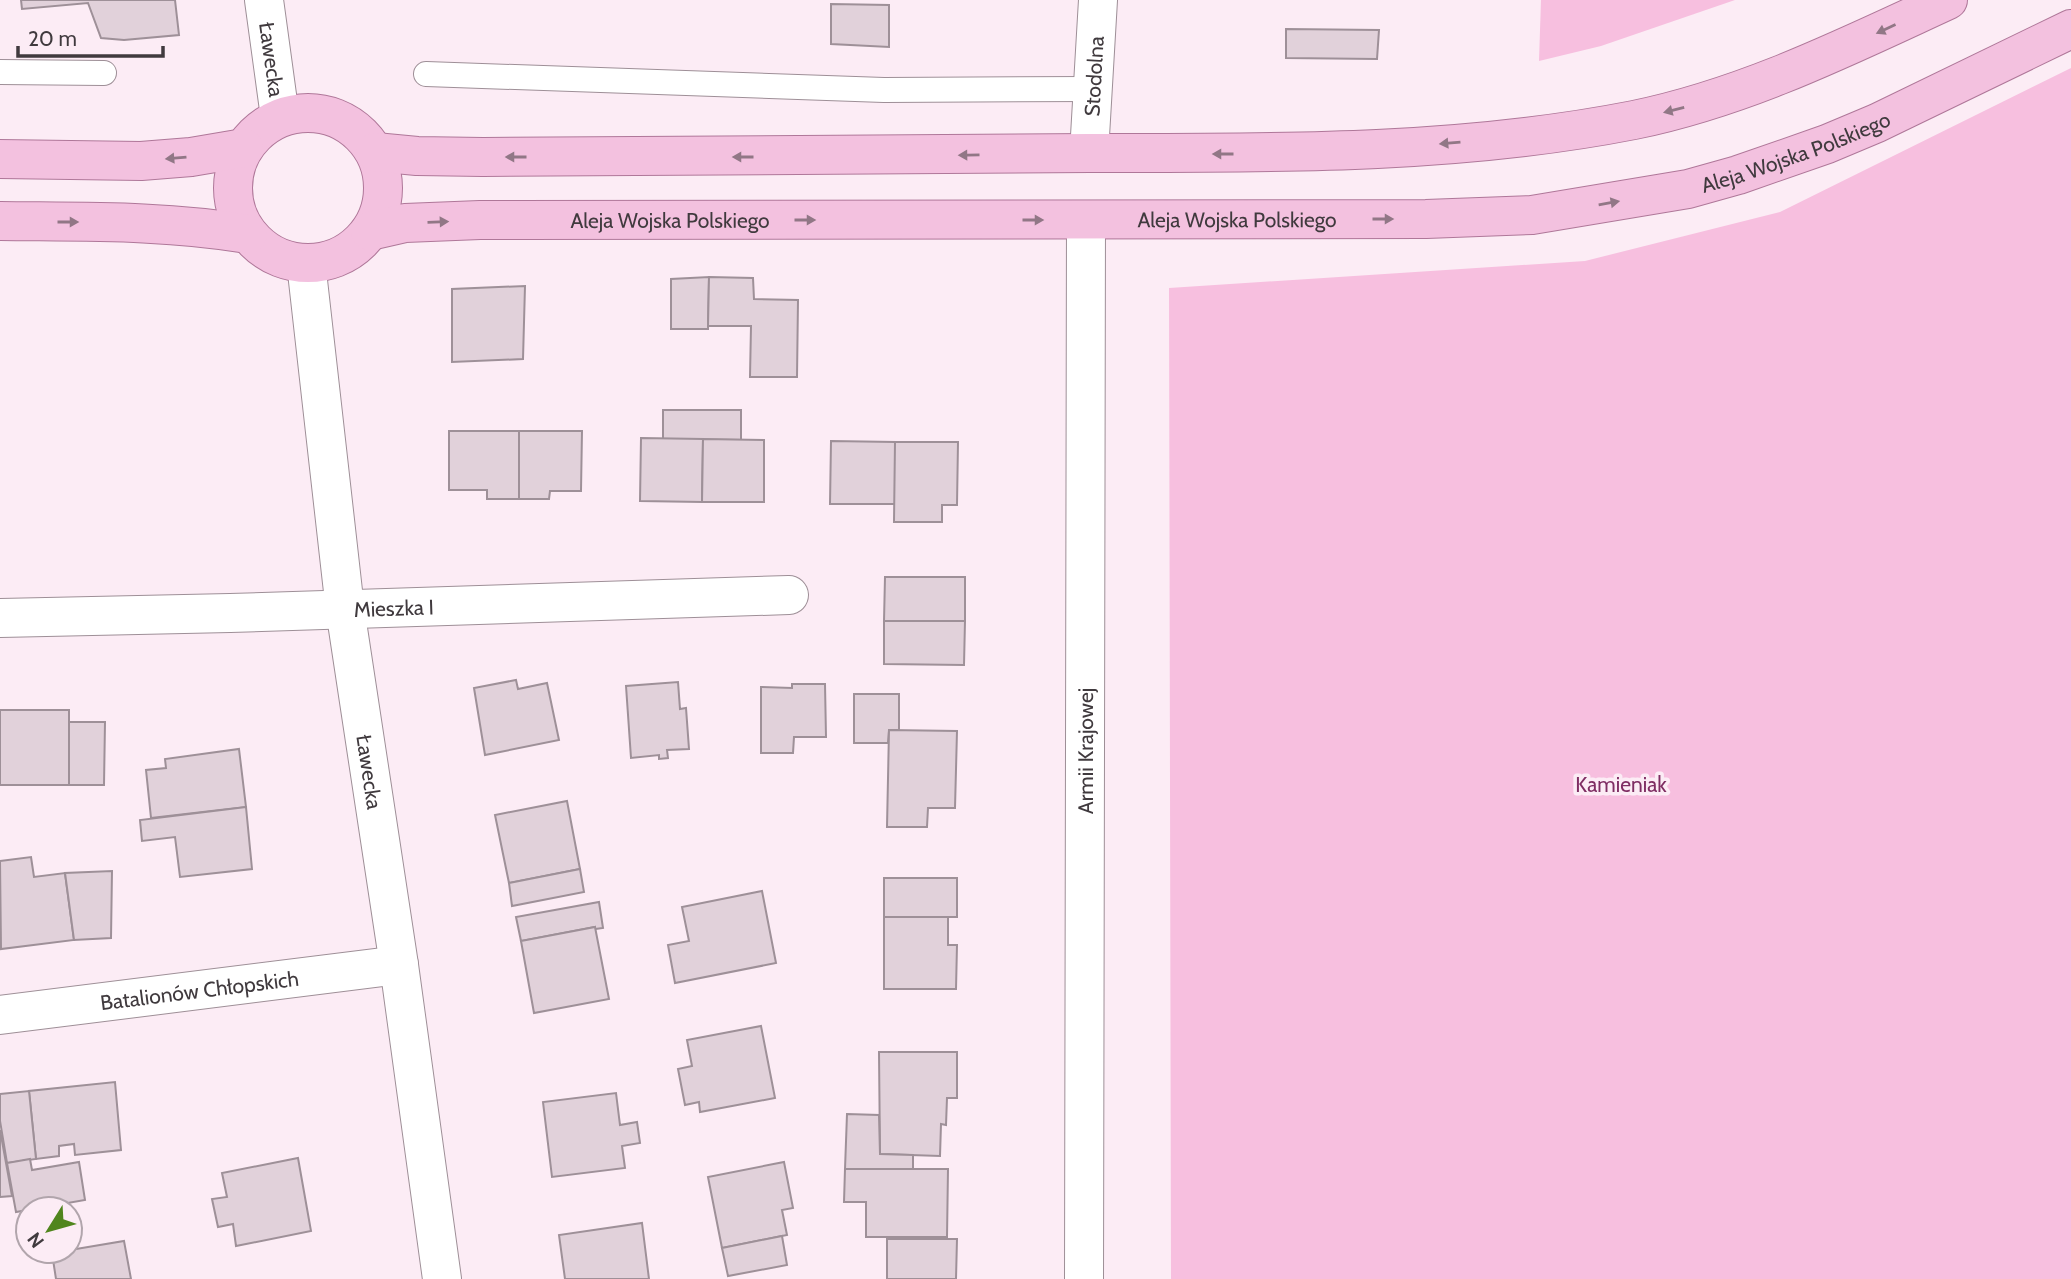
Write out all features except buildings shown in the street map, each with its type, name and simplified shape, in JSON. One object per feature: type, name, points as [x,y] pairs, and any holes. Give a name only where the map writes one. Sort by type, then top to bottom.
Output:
[{"type":"main road","points":[[375,152],[483,157],[1261,153],[1431,145],[1518,137],[1634,120],[1701,102],[1786,74],[1948,0]]},
{"type":"main road","name":"Aleja Wojska Polskiego","points":[[370,231],[405,223],[480,220],[1086,220],[1491,218],[1532,215],[1688,190],[1781,161],[1877,123],[2071,29]]},
{"type":"main road","points":[[308,111],[335,116],[358,131],[375,152],[383,178],[382,206],[370,231],[353,249],[331,260],[306,263],[289,261],[274,255],[248,234],[237,214],[233,191],[235,169],[244,148],[266,125],[280,117],[308,111]]},
{"type":"main road","points":[[0,159],[141,161],[191,157],[244,148]]},
{"type":"main road","points":[[0,221],[141,222],[199,226],[248,234]]},
{"type":"street","name":"Ławecka","points":[[264,0],[280,117]]},
{"type":"street","name":"Stodolna","points":[[1089,153],[1098,0]]},
{"type":"street","name":"Armii Krajowej","points":[[1084,1279],[1086,220]]},
{"type":"street","name":"Ławecka","points":[[306,263],[345,609],[399,965],[442,1279]]},
{"type":"street","name":"Mieszka I","points":[[0,618],[789,595]]},
{"type":"street","name":"Batalionów Chłopskich","points":[[0,1015],[399,965]]},
{"type":"lane","points":[[0,72],[104,73]]},
{"type":"lane","points":[[426,74],[884,90],[1092,89]]},
{"type":"green space","points":[[1541,0],[1735,0],[1601,46],[1539,61]]},
{"type":"green space","name":"Kamieniak","points":[[2071,68],[2071,1279],[1171,1279],[1169,288],[1585,261],[1780,212]]}]
